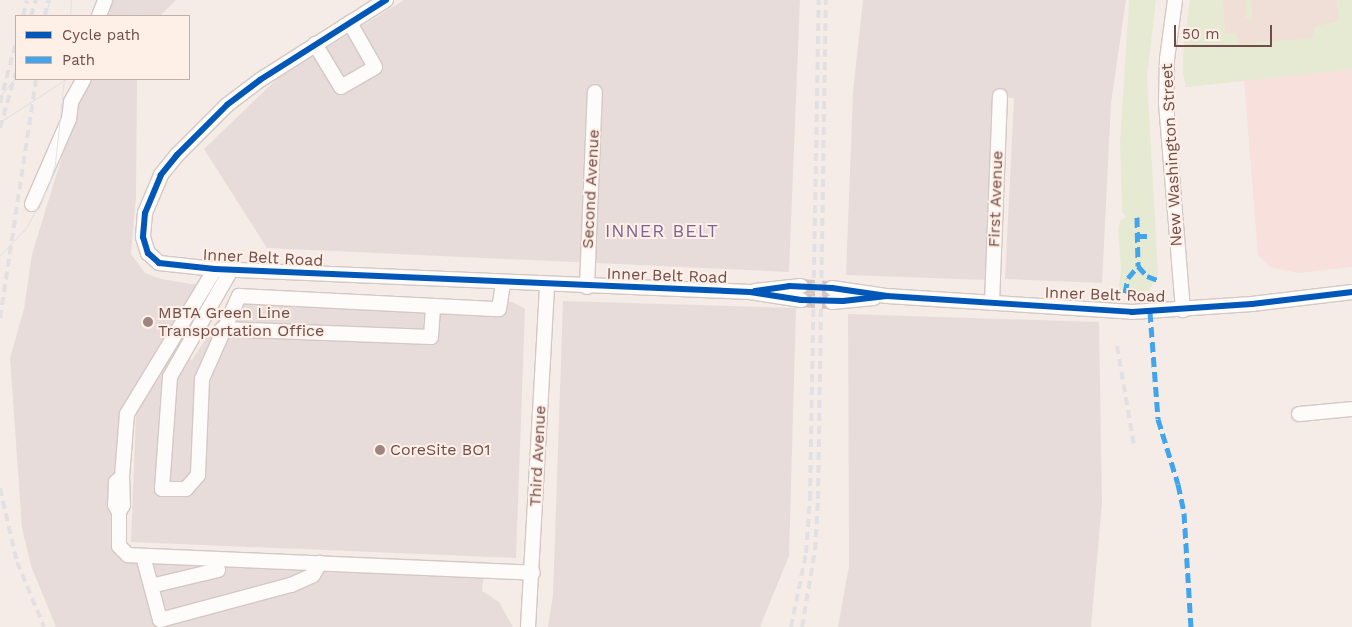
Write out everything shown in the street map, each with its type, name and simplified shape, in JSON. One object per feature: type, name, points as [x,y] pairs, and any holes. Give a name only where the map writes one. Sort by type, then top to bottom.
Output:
[{"type":"street","points":[[99,15],[105,0]]},
{"type":"street","name":"Inner Belt Road","points":[[386,0],[315,44],[227,105],[177,154],[150,194],[143,237],[148,253],[159,263],[231,270],[587,287],[801,293]]},
{"type":"street","name":"New Washington Street","points":[[1175,0],[1166,59],[1166,96],[1183,310]]},
{"type":"street","points":[[315,44],[341,87],[375,67],[350,22]]},
{"type":"street","points":[[32,204],[69,119],[71,102],[83,80]]},
{"type":"street","name":"Second Avenue","points":[[587,287],[595,92]]},
{"type":"street","name":"First Avenue","points":[[992,303],[1000,96]]},
{"type":"street","points":[[215,269],[127,414],[122,477],[116,482],[115,505],[119,512],[121,550],[128,554],[143,556],[533,573]]},
{"type":"street","points":[[231,270],[170,377],[162,490],[186,489],[198,475],[202,379],[222,329],[239,296],[499,309],[503,283]]},
{"type":"street","name":"Third Avenue","points":[[528,627],[533,573],[547,285]]},
{"type":"street","name":"Inner Belt Road","points":[[832,295],[887,296],[1115,312],[1183,310],[1352,292]]},
{"type":"street","points":[[222,329],[432,337],[433,306]]},
{"type":"street","points":[[1299,414],[1352,408]]},
{"type":"street","points":[[143,556],[160,620],[291,584],[313,575],[320,563]]},
{"type":"street","points":[[151,586],[218,570]]},
{"type":"shaded area","points":[[113,0],[176,0],[161,15],[108,15]]},
{"type":"shaded area","points":[[404,0],[800,0],[789,272],[267,248],[204,149],[278,78]]},
{"type":"shaded area","points":[[863,0],[1126,0],[1111,103],[1102,283],[1005,279],[1014,98],[996,97],[988,280],[846,275],[853,92]]},
{"type":"shaded area","points":[[1190,0],[1352,0],[1352,69],[1186,87],[1183,71],[1184,46]]},
{"type":"shaded area","points":[[1352,69],[1352,267],[1298,273],[1270,267],[1258,255],[1244,80]]},
{"type":"shaded area","points":[[86,80],[137,80],[136,196],[131,254],[145,273],[161,279],[192,284],[217,283],[131,414],[126,547],[485,562],[482,591],[499,602],[513,627],[56,627],[31,566],[22,528],[10,358],[24,309],[32,254]]},
{"type":"shaded area","points":[[237,290],[512,302],[525,309],[516,558],[131,542],[136,413],[175,350],[192,360]]},
{"type":"shaded area","points":[[563,301],[796,308],[789,556],[760,627],[548,627],[553,595]]},
{"type":"shaded area","points":[[848,314],[1099,322],[1102,503],[1091,627],[838,627],[849,566]]},
{"type":"green space","points":[[1129,0],[1156,0],[1147,76],[1158,274],[1149,291],[1118,291],[1121,269],[1118,230],[1120,221],[1126,217],[1122,212],[1120,141]]},
{"type":"green space","points":[[1190,0],[1223,0],[1225,34],[1236,33],[1239,44],[1314,38],[1314,27],[1339,21],[1337,0],[1352,0],[1352,69],[1186,87],[1183,71],[1184,46]]},
{"type":"green space","points":[[1246,0],[1251,0],[1252,20],[1245,17]]},
{"type":"tunnel","points":[[801,286],[832,288]]},
{"type":"tunnel","points":[[801,300],[832,302]]},
{"type":"tram line","points":[[45,15],[50,0]]},
{"type":"tram line","points":[[70,15],[71,0]]},
{"type":"tram line","points":[[131,15],[146,0]]},
{"type":"tram line","points":[[0,96],[15,78]]},
{"type":"tram line","points":[[0,122],[64,80]]},
{"type":"tram line","points":[[0,255],[26,228],[48,187],[55,164],[64,80]]},
{"type":"railway","points":[[23,15],[27,0]]},
{"type":"railway","points":[[31,15],[36,0]]},
{"type":"railway","points":[[45,15],[48,0]]},
{"type":"railway","points":[[791,627],[806,553],[810,499],[819,0]]},
{"type":"railway","points":[[802,627],[815,550],[818,499],[826,0]]},
{"type":"railway","points":[[0,103],[15,46]]},
{"type":"railway","points":[[0,128],[15,76]]},
{"type":"railway","points":[[0,318],[36,80]]},
{"type":"railway","points":[[1117,346],[1134,445]]},
{"type":"railway","points":[[0,488],[17,562],[44,627]]},
{"type":"marked path","points":[[1137,217],[1138,266],[1147,276],[1160,281]]},
{"type":"marked path","points":[[1137,236],[1150,236]]},
{"type":"marked path","points":[[1125,293],[1128,278],[1138,266]]},
{"type":"marked path","points":[[1150,312],[1158,419],[1178,484],[1184,513],[1191,627]]},
{"type":"cycle path","points":[[386,0],[260,80],[227,105],[177,155],[161,175],[145,213],[143,237],[148,253],[159,263],[215,269],[750,292],[801,300],[843,301],[887,296]]},
{"type":"cycle path","points":[[755,291],[789,286],[832,288],[887,296],[1132,312],[1252,304],[1352,292]]},
{"type":"place","name":"MBTA Green Line Transportation Office","points":[[148,322]]},
{"type":"place","name":"CoreSite BO1","points":[[380,450]]},
{"type":"district","name":"INNER BELT","points":[[662,231]]}]
